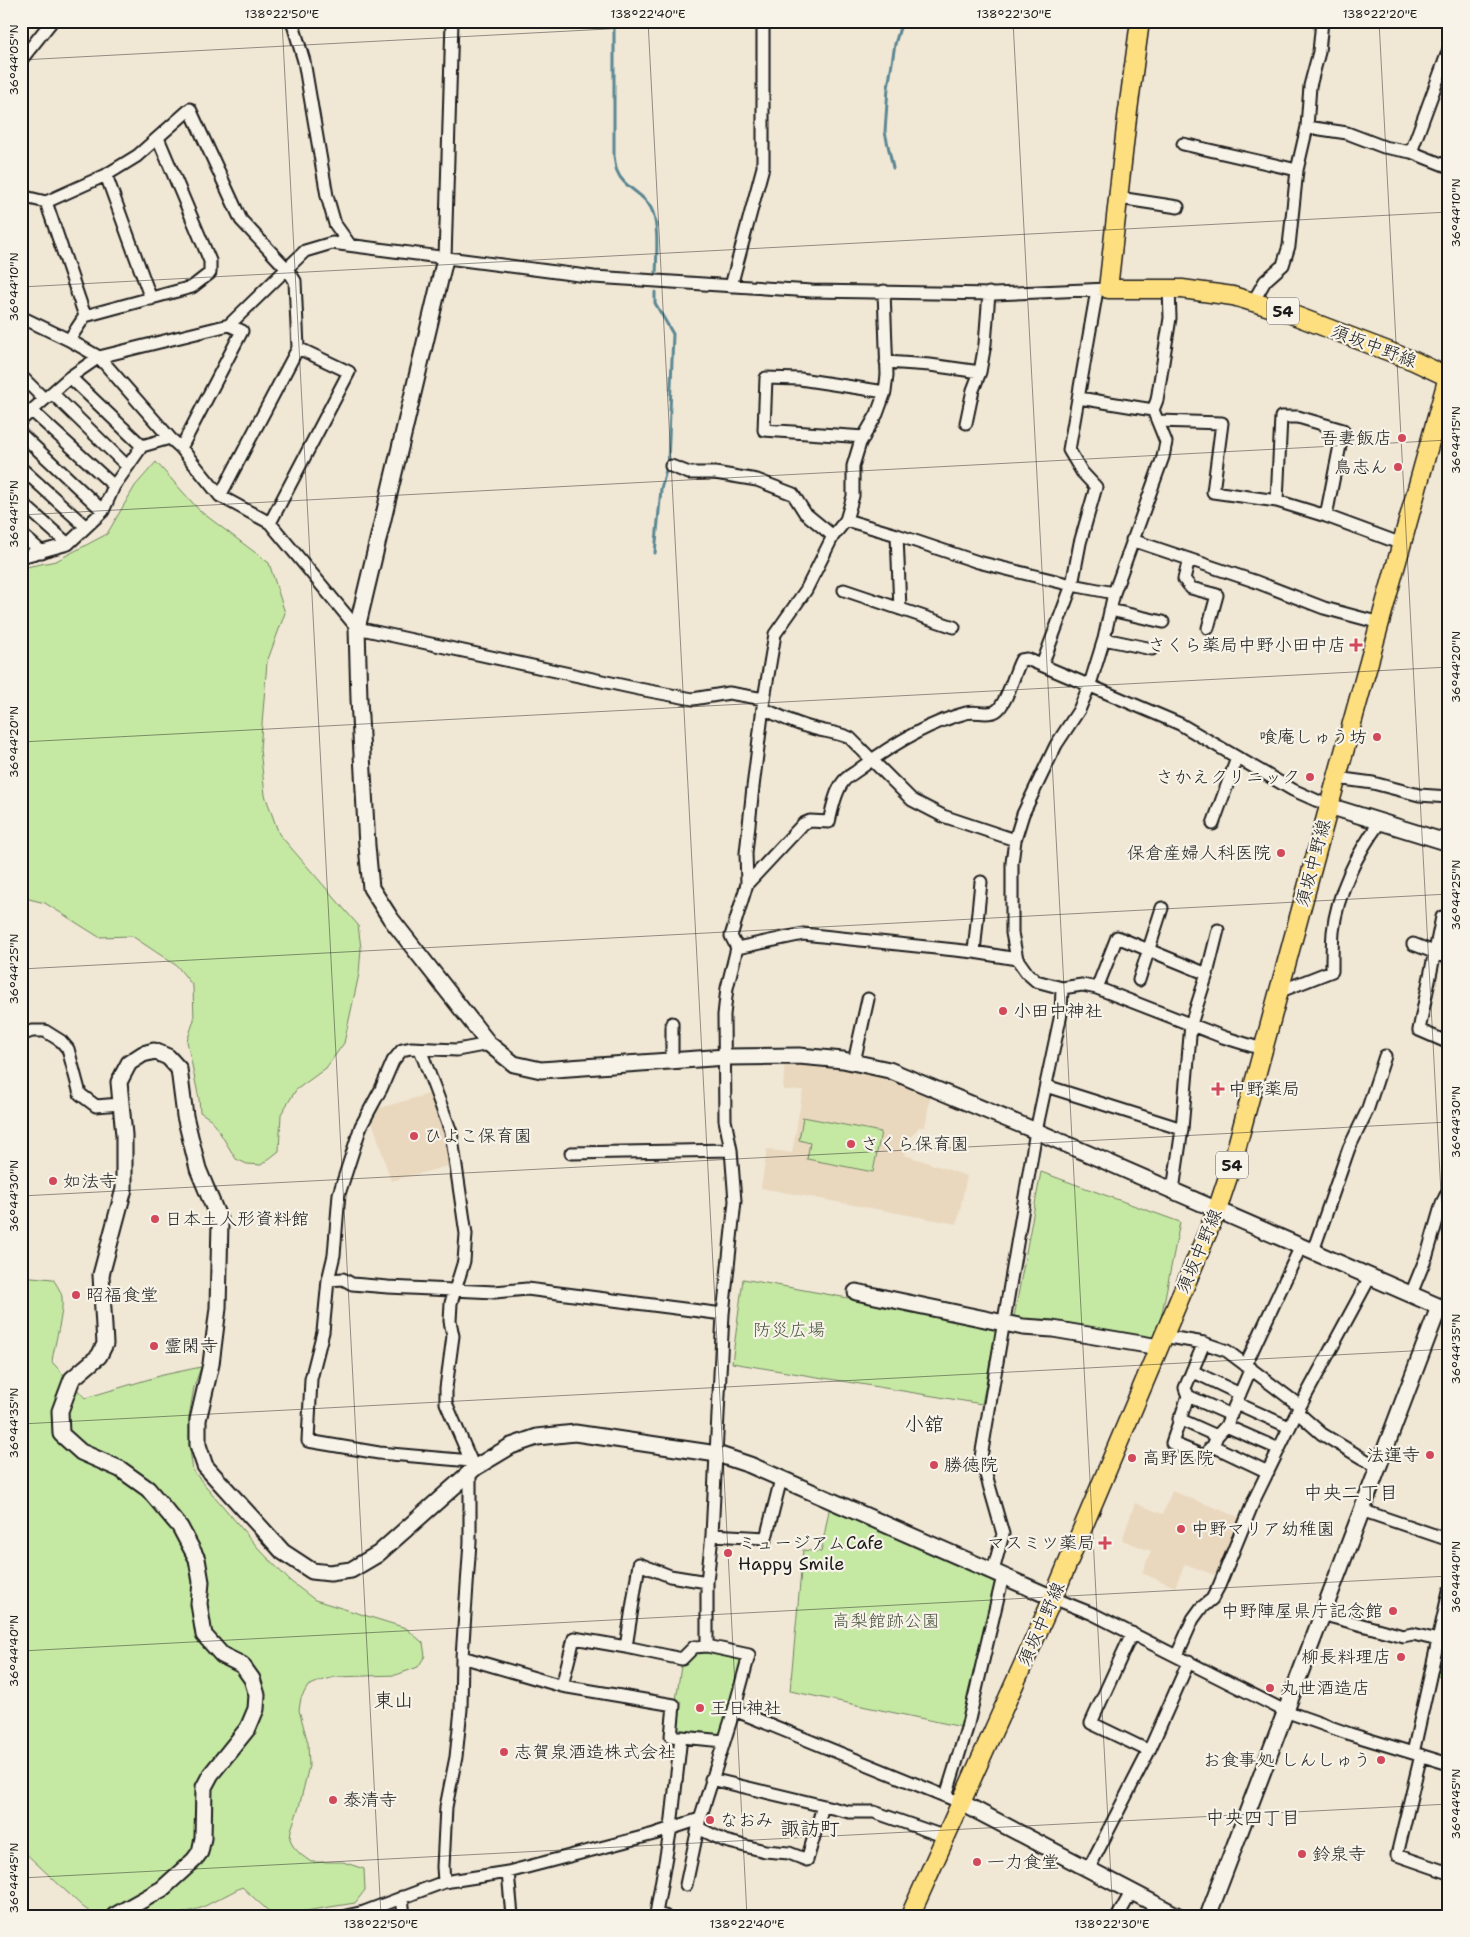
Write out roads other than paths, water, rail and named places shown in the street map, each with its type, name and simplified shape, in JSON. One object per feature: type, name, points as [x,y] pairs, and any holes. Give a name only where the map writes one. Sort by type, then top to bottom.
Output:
[{"type":"main road","points":[[1103,290],[1119,198],[1140,21]]},
{"type":"main road","name":"須坂中野線","points":[[910,1916],[1053,1598],[1217,1210],[1231,1168],[1336,778],[1449,376],[1414,360],[1253,302],[1198,290],[1168,288],[1103,290]]},
{"type":"street","points":[[292,21],[304,61],[327,196],[335,224],[350,245]]},
{"type":"street","points":[[452,21],[445,259],[357,628],[360,718],[371,888],[391,919],[489,1044],[514,1064],[541,1070],[726,1057],[799,1056],[843,1060],[889,1070],[1036,1131],[1444,1309],[1377,1467],[1208,1916]]},
{"type":"street","points":[[731,286],[763,166],[764,21]]},
{"type":"street","points":[[1253,302],[1265,282],[1283,265],[1290,246],[1297,170],[1307,127],[1310,86],[1318,52],[1322,21]]},
{"type":"street","points":[[21,60],[46,23]]},
{"type":"street","points":[[1411,152],[1449,49]]},
{"type":"street","points":[[21,196],[46,202],[106,175],[137,156],[190,109],[241,220],[287,269],[295,281],[298,348],[220,496]]},
{"type":"street","points":[[1307,127],[1347,134],[1384,146],[1411,152],[1449,167]]},
{"type":"street","points":[[69,340],[85,316],[192,287],[210,273],[210,261],[158,138]]},
{"type":"street","points":[[1183,144],[1297,170]]},
{"type":"street","points":[[106,175],[150,299]]},
{"type":"street","points":[[1119,198],[1178,207]]},
{"type":"street","points":[[46,202],[85,316]]},
{"type":"street","points":[[114,486],[25,414],[70,377],[99,357],[229,325],[305,251],[332,243],[594,277],[812,292],[989,294],[1103,290],[1069,450],[1082,472],[1096,487],[1080,543],[1072,586],[1042,665]]},
{"type":"street","points":[[1168,288],[1170,318],[1154,410],[1166,442],[1163,458],[1114,594],[1104,638],[1090,684],[1079,710],[1056,745],[1023,814],[1015,840],[1012,863],[1012,933],[1017,959],[1027,973],[1036,981],[1062,988],[1082,985],[1097,988],[1224,1038],[1262,1049]]},
{"type":"street","points":[[707,1646],[707,1582],[717,1454],[723,1314],[736,1201],[731,1150],[725,1120],[726,1057],[724,1014],[727,988],[737,948],[731,936],[747,884],[746,853],[752,796],[775,634],[806,590],[833,536],[846,520],[853,496],[852,466],[864,437],[877,414],[885,392],[884,292]]},
{"type":"street","points":[[966,423],[986,344],[989,294]]},
{"type":"street","points":[[21,318],[69,340],[99,357],[181,448],[220,496],[270,523],[357,628],[639,689],[694,699],[729,692],[764,704],[796,723],[814,729],[838,733],[850,738],[912,800],[943,816],[1015,840]]},
{"type":"street","points":[[181,448],[242,331],[229,325]]},
{"type":"street","points":[[270,523],[349,372],[298,348]]},
{"type":"street","points":[[886,362],[930,365],[980,372]]},
{"type":"street","points":[[21,376],[48,396],[127,466]]},
{"type":"street","points":[[70,377],[142,446]]},
{"type":"street","points":[[864,437],[764,430],[766,378],[800,379],[885,392]]},
{"type":"street","points":[[1079,398],[1154,410]]},
{"type":"street","points":[[1277,501],[1281,417],[1298,417],[1343,430],[1326,516]]},
{"type":"street","points":[[1158,421],[1222,423],[1213,492],[1277,501],[1326,516],[1402,544]]},
{"type":"street","points":[[21,434],[103,511]]},
{"type":"street","points":[[21,557],[68,544],[103,511],[114,486],[142,446],[170,438]]},
{"type":"street","points":[[671,466],[689,473],[715,474],[758,480],[793,494],[805,513],[833,536]]},
{"type":"street","points":[[21,468],[86,527]]},
{"type":"street","points":[[21,502],[68,544]]},
{"type":"street","points":[[846,520],[978,562],[1072,586],[1114,594]]},
{"type":"street","points":[[21,534],[42,552]]},
{"type":"street","points":[[898,535],[900,609]]},
{"type":"street","points":[[1132,540],[1254,581],[1324,608],[1380,623]]},
{"type":"street","points":[[1189,559],[1184,579],[1191,588],[1217,595],[1208,628]]},
{"type":"street","points":[[844,590],[954,627]]},
{"type":"street","points":[[1110,610],[1163,622]]},
{"type":"street","points":[[1104,638],[1152,649]]},
{"type":"street","points":[[747,884],[803,824],[810,821],[829,822],[837,794],[843,782],[872,760],[928,726],[966,712],[989,713],[996,711],[1002,705],[1021,660],[1027,659],[1090,684],[1180,724],[1294,790],[1329,806],[1449,843]]},
{"type":"street","points":[[1213,824],[1237,758]]},
{"type":"street","points":[[1336,778],[1373,784],[1419,795],[1449,797]]},
{"type":"street","points":[[1278,992],[1332,971],[1333,931],[1339,902],[1365,843],[1380,822]]},
{"type":"street","points":[[974,952],[981,882]]},
{"type":"street","points":[[1138,980],[1162,908]]},
{"type":"street","points":[[1442,917],[1419,1030],[1449,1043]]},
{"type":"street","points":[[1173,1190],[1182,1129],[1191,1024],[1207,974],[1218,930]]},
{"type":"street","points":[[737,948],[803,934],[974,952],[1017,959]]},
{"type":"street","points":[[1097,988],[1117,937],[1207,974]]},
{"type":"street","points":[[1413,944],[1449,958]]},
{"type":"street","points":[[946,1796],[971,1712],[998,1574],[1003,1534],[981,1457],[1036,1131],[1060,1014],[1062,988]]},
{"type":"street","points":[[854,1062],[868,999]]},
{"type":"street","points":[[672,1023],[672,1061]]},
{"type":"street","points":[[21,1035],[32,1030],[45,1032],[61,1041],[68,1049],[80,1094],[96,1106],[120,1104]]},
{"type":"street","points":[[472,1467],[308,1441],[311,1379],[323,1332],[328,1280],[334,1255],[339,1194],[361,1126],[381,1089],[392,1061],[402,1050],[411,1048],[457,1050],[489,1044]]},
{"type":"street","points":[[420,1049],[451,1132],[466,1234],[464,1261],[454,1289],[450,1320],[453,1336],[446,1388],[446,1403],[472,1467],[461,1708],[456,1757],[446,1807],[444,1882]]},
{"type":"street","points":[[114,1916],[162,1889],[194,1860],[200,1852],[203,1838],[204,1787],[211,1774],[248,1728],[256,1709],[257,1695],[252,1679],[242,1665],[222,1655],[204,1635],[199,1604],[201,1582],[197,1558],[180,1526],[148,1489],[120,1469],[81,1452],[61,1434],[60,1411],[72,1379],[99,1356],[105,1344],[101,1275],[124,1189],[124,1134],[119,1082],[129,1063],[143,1054],[154,1051],[168,1057],[179,1069],[185,1116],[198,1169],[220,1222],[218,1308],[211,1364],[198,1420],[198,1445],[204,1466],[283,1552],[312,1571],[330,1573],[351,1570],[378,1554],[472,1467],[511,1446],[537,1437],[575,1433],[717,1454],[750,1465],[1093,1614],[1285,1711],[1449,1764]]},
{"type":"street","points":[[1204,1343],[1185,1388],[1188,1396],[1172,1443],[1206,1456],[1226,1426],[1249,1366],[1307,1249],[1349,1148],[1367,1112],[1385,1056]]},
{"type":"street","points":[[1046,1086],[1182,1129]]},
{"type":"street","points":[[571,1153],[731,1150]]},
{"type":"street","points":[[1411,1294],[1449,1189]]},
{"type":"street","points":[[1176,1655],[1193,1619],[1201,1608],[1212,1600],[1298,1409],[1370,1277]]},
{"type":"street","points":[[328,1280],[343,1278],[352,1284],[379,1287],[495,1292],[527,1288],[723,1314]]},
{"type":"street","points":[[856,1292],[1023,1327],[1161,1341],[1204,1343],[1227,1351],[1249,1366],[1298,1409],[1322,1434],[1377,1467]]},
{"type":"street","points":[[1192,1371],[1290,1427]]},
{"type":"street","points":[[1188,1396],[1231,1415]]},
{"type":"street","points":[[1179,1420],[1268,1472]]},
{"type":"street","points":[[1226,1426],[1279,1449]]},
{"type":"street","points":[[712,1535],[766,1538],[781,1479]]},
{"type":"street","points":[[1361,1510],[1449,1540]]},
{"type":"street","points":[[626,1647],[639,1564],[670,1576],[707,1582]]},
{"type":"street","points":[[1449,1591],[1446,1624],[1438,1640],[1397,1854],[1449,1872]]},
{"type":"street","points":[[1321,1614],[1403,1636],[1413,1634],[1438,1640]]},
{"type":"street","points":[[1132,1633],[1091,1724],[1149,1751]]},
{"type":"street","points":[[562,1686],[574,1638],[682,1659],[694,1647],[707,1646],[749,1655],[734,1710],[711,1779],[686,1885]]},
{"type":"street","points":[[462,1657],[562,1686],[674,1705],[671,1736],[724,1741]]},
{"type":"street","points":[[1089,1868],[1149,1751],[1189,1661]]},
{"type":"street","points":[[734,1710],[962,1803],[1178,1916]]},
{"type":"street","points":[[665,1916],[656,1914],[671,1827],[680,1737]]},
{"type":"street","points":[[711,1779],[849,1812],[874,1812],[946,1837]]},
{"type":"street","points":[[346,1916],[364,1912],[444,1882],[508,1872],[654,1834],[671,1827],[699,1824],[725,1840],[765,1851],[789,1853],[807,1860],[823,1806]]},
{"type":"street","points":[[508,1872],[512,1916]]},
{"type":"street","points":[[1118,1916],[1132,1891]]},
{"type":"street","points":[[402,1897],[404,1916]]},
{"type":"waterway","points":[[614,21],[615,166],[620,177],[644,198],[654,215],[657,233],[656,279]]},
{"type":"waterway","points":[[893,168],[885,132],[888,88],[895,44],[902,21]]},
{"type":"waterway","points":[[655,292],[655,303],[673,334],[668,463],[661,489],[655,553]]},
{"type":"place","name":"吾妻飯店","points":[[1402,438]]},
{"type":"place","name":"鳥志ん","points":[[1398,467]]},
{"type":"place","name":"さくら薬局中野小田中店","points":[[1356,645]]},
{"type":"place","name":"喰庵しゅう坊","points":[[1377,737]]},
{"type":"place","name":"さかえクリニック","points":[[1310,777]]},
{"type":"place","name":"保倉産婦人科医院","points":[[1281,853]]},
{"type":"place","name":"小田中神社","points":[[1003,1011]]},
{"type":"place","name":"中野薬局","points":[[1218,1089]]},
{"type":"place","name":"ひよこ保育園","points":[[414,1136]]},
{"type":"place","name":"さくら保育園","points":[[851,1144]]},
{"type":"place","name":"如法寺","points":[[53,1181]]},
{"type":"place","name":"日本土人形資料館","points":[[155,1219]]},
{"type":"place","name":"昭福食堂","points":[[76,1295]]},
{"type":"place","name":"霊閑寺","points":[[154,1346]]},
{"type":"place","name":"法運寺","points":[[1430,1455]]},
{"type":"place","name":"高野医院","points":[[1132,1458]]},
{"type":"place","name":"勝徳院","points":[[934,1465]]},
{"type":"place","name":"中野マリア幼稚園","points":[[1181,1529]]},
{"type":"place","name":"マスミツ薬局","points":[[1105,1543]]},
{"type":"place","name":"ミュージアムCafe Happy Smile","points":[[728,1553]]},
{"type":"place","name":"中野陣屋県庁記念館","points":[[1393,1611]]},
{"type":"place","name":"柳長料理店","points":[[1401,1657]]},
{"type":"place","name":"丸世酒造店","points":[[1270,1688]]},
{"type":"place","name":"王日神社","points":[[700,1708]]},
{"type":"place","name":"志賀泉酒造株式会社","points":[[504,1752]]},
{"type":"place","name":"お食事処 しんしゅう","points":[[1381,1760]]},
{"type":"place","name":"泰清寺","points":[[333,1800]]},
{"type":"place","name":"なおみ","points":[[710,1820]]},
{"type":"place","name":"鈴泉寺","points":[[1302,1854]]},
{"type":"place","name":"一力食堂","points":[[977,1862]]},
{"type":"district","name":"小舘","points":[[924,1424]]},
{"type":"district","name":"中央二丁目","points":[[1351,1492]]},
{"type":"district","name":"東山","points":[[394,1700]]},
{"type":"district","name":"中央四丁目","points":[[1253,1817]]},
{"type":"district","name":"諏訪町","points":[[810,1828]]},
{"type":"park label","name":"防災広場","points":[[789,1330]]},
{"type":"park label","name":"高梨館跡公園","points":[[886,1621]]}]
